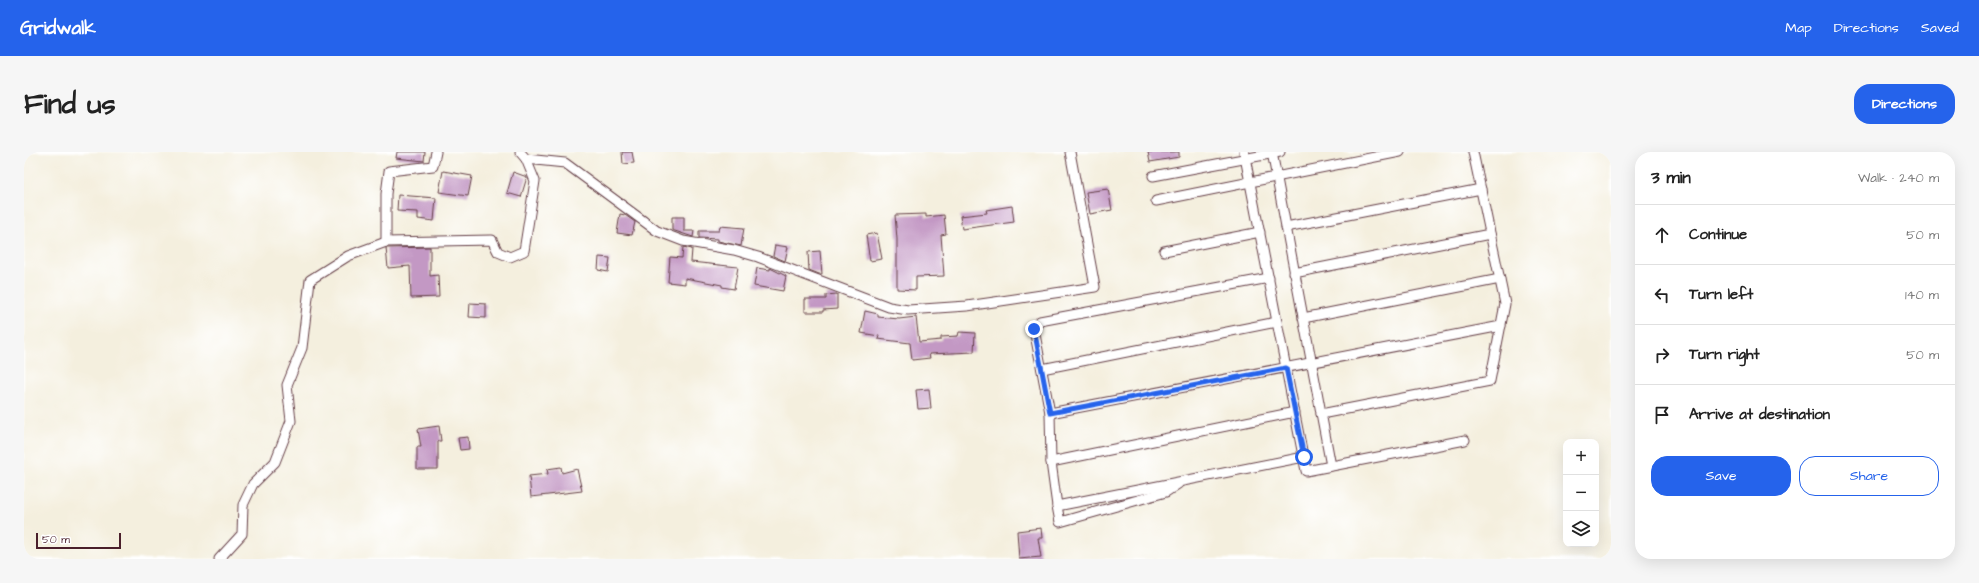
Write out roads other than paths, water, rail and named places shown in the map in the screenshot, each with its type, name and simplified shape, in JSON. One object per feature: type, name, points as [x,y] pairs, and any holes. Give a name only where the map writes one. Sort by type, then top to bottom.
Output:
[{"type":"street","points":[[386,242],[386,194],[389,172],[433,166],[436,152]]},
{"type":"street","points":[[219,559],[242,534],[243,505],[253,484],[275,462],[290,420],[287,384],[302,348],[310,280],[348,256],[386,242],[492,240],[498,252],[510,257],[524,251],[534,181],[526,159],[520,152]]},
{"type":"street","points":[[526,159],[559,161],[565,163],[657,231],[683,241],[734,250],[752,255],[872,302],[908,310],[967,306],[1096,287],[1070,152]]},
{"type":"street","points":[[1156,201],[1400,152]]},
{"type":"street","points":[[1321,414],[1490,381],[1505,304],[1473,152]]},
{"type":"street","points":[[1153,176],[1245,155],[1275,153],[1276,177],[1331,466]]},
{"type":"street","points":[[1245,155],[1306,471],[1465,440]]},
{"type":"street","points":[[1286,226],[1481,189]]},
{"type":"street","points":[[1164,251],[1260,232]]},
{"type":"street","points":[[1294,273],[1490,234]]},
{"type":"street","points":[[1182,481],[1166,492],[1060,522],[1051,462],[1050,413],[1034,329],[1040,321],[1269,278]]},
{"type":"street","points":[[1303,318],[1500,279]]},
{"type":"street","points":[[1042,369],[1277,322]]},
{"type":"street","points":[[1050,413],[1501,326]]},
{"type":"street","points":[[1051,462],[1295,412]]},
{"type":"street","points":[[1057,506],[1304,457]]}]
